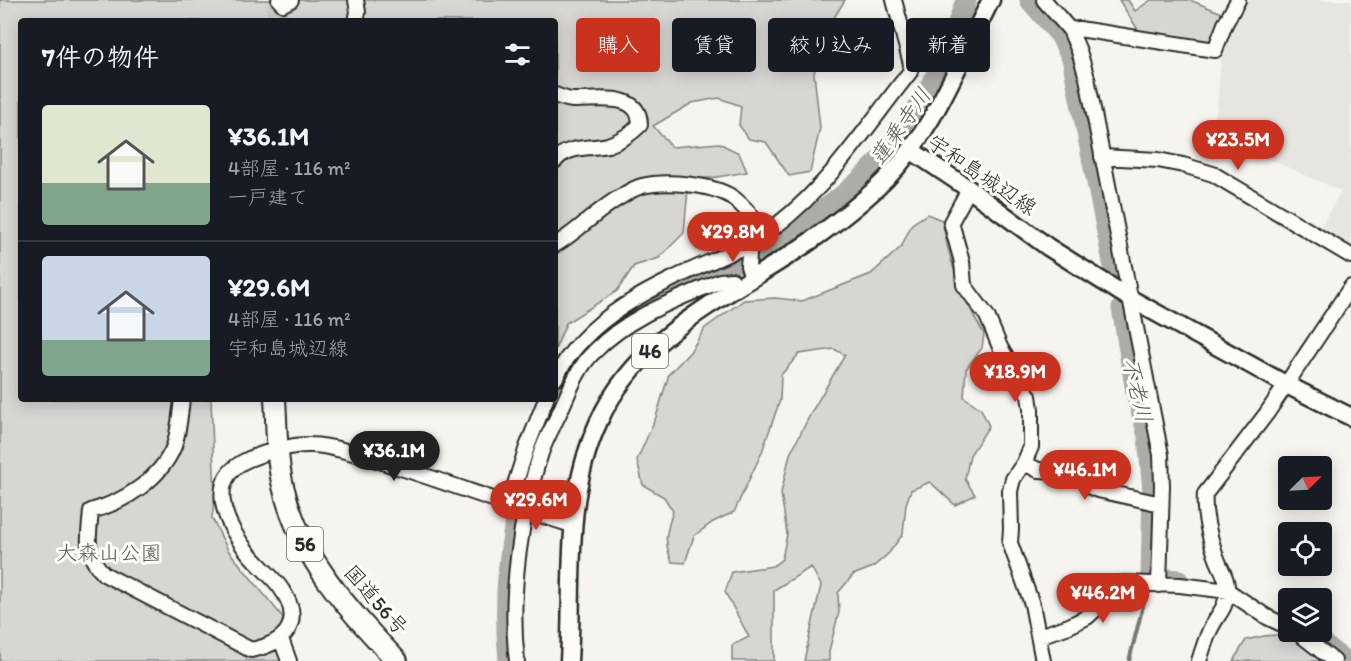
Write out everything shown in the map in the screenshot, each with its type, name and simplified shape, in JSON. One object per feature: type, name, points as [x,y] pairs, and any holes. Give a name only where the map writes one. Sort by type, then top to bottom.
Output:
[{"type":"highway","name":"国道56号","points":[[276,402],[278,451],[283,487],[298,532],[323,577],[360,622],[397,661]]},
{"type":"main road","points":[[912,151],[944,94],[991,0]]},
{"type":"main road","name":"宇和島城辺線","points":[[568,661],[572,525],[577,486],[599,420],[618,389],[645,354],[680,324],[809,242],[852,210],[912,151],[969,189],[1048,247],[1131,299],[1287,385],[1351,417]]},
{"type":"street","points":[[279,0],[283,4],[291,0]]},
{"type":"street","points":[[356,0],[357,18]]},
{"type":"street","points":[[558,372],[577,346],[627,304],[765,235],[817,190],[858,142],[910,72],[912,64],[894,0]]},
{"type":"street","points":[[1044,0],[1070,30],[1087,78],[1131,299],[1161,455],[1159,585]]},
{"type":"street","points":[[1070,30],[1215,50],[1238,0]]},
{"type":"street","points":[[558,96],[570,100],[620,100],[634,107],[640,117],[640,124],[632,133],[608,144],[583,147],[558,156]]},
{"type":"street","points":[[1102,157],[1158,160],[1213,174],[1351,256]]},
{"type":"street","points":[[558,243],[619,197],[641,186],[665,182],[712,189],[730,196],[746,209],[765,235]]},
{"type":"street","points":[[969,189],[951,222],[962,262],[964,285],[987,316],[1000,347],[1029,396],[1031,447],[1013,479],[1010,491],[1010,543],[1032,604],[1043,661]]},
{"type":"street","points":[[517,661],[514,604],[521,529],[541,453],[571,386],[592,353],[651,310],[720,281],[732,280],[745,283],[750,244]]},
{"type":"street","points":[[1199,661],[1212,624],[1225,608],[1228,591],[1227,582],[1215,554],[1203,507],[1204,494],[1287,385],[1351,287]]},
{"type":"street","points":[[182,402],[173,447],[163,464],[138,489],[107,506],[91,511],[88,548],[93,563],[104,574],[251,650],[266,647],[281,639],[289,630],[292,616],[289,602],[280,587],[247,550],[230,524],[222,501],[222,484],[232,470],[249,459],[292,446],[312,445],[451,484],[508,506],[572,525]]},
{"type":"street","points":[[508,506],[545,402]]},
{"type":"street","points":[[1024,463],[1038,470],[1082,472],[1092,487],[1098,490],[1161,504]]},
{"type":"street","points":[[1039,636],[1087,617],[1114,587],[1123,583],[1180,585],[1228,591],[1278,622]]},
{"type":"street","points":[[281,639],[290,661]]},
{"type":"street","points":[[1310,642],[1334,661]]},
{"type":"shaded area","points":[[1247,0],[1351,0],[1351,250],[1318,231],[1341,191],[1233,143],[1224,145],[1206,142],[1217,110],[1222,44]]},
{"type":"green space","name":"大森山公園","points":[[0,0],[845,0],[834,18],[768,18],[768,72],[814,72],[820,128],[810,172],[789,176],[766,142],[749,139],[739,125],[741,106],[719,98],[692,103],[653,126],[672,147],[719,143],[739,153],[747,172],[711,178],[689,178],[684,233],[659,258],[634,266],[617,291],[566,323],[558,343],[558,18],[18,18],[18,402],[211,402],[215,496],[212,518],[228,550],[285,620],[281,640],[289,661],[0,661]]},
{"type":"green space","points":[[1119,0],[1128,0],[1135,11],[1151,0],[1190,0],[1229,16],[1212,47],[1142,36]]},
{"type":"green space","points":[[927,214],[942,220],[957,279],[984,334],[982,348],[966,369],[964,397],[981,409],[989,426],[970,455],[965,479],[975,495],[955,505],[930,482],[911,490],[906,504],[903,534],[889,553],[873,567],[853,575],[838,593],[839,612],[829,651],[829,661],[804,661],[821,585],[811,567],[774,590],[774,661],[732,661],[732,645],[749,637],[725,592],[732,572],[773,566],[782,559],[787,534],[781,493],[790,454],[845,355],[834,349],[799,354],[781,375],[780,400],[762,452],[734,512],[713,522],[694,536],[685,563],[672,562],[666,536],[673,511],[664,497],[643,485],[637,460],[656,417],[669,374],[690,352],[705,328],[744,300],[775,298],[802,301],[871,274],[901,247],[912,224]]},
{"type":"green space","points":[[1278,635],[1278,642],[1303,642],[1328,661],[1233,661],[1246,640]]},
{"type":"waterway","name":"蓮乗寺川","points":[[558,393],[576,358],[583,350],[634,309],[729,266],[769,244],[810,219],[848,191],[865,175],[895,142],[920,104],[951,43],[966,0]]},
{"type":"waterway","name":"不老川","points":[[1030,0],[1060,35],[1072,58],[1116,277]]},
{"type":"waterway","name":"不老川","points":[[1122,308],[1136,392],[1148,436],[1153,491],[1151,577],[1178,580]]},
{"type":"waterway","name":"蓮乗寺川","points":[[509,661],[507,595],[514,530],[529,466],[554,402]]},
{"type":"waterway","points":[[1129,661],[1148,586]]},
{"type":"waterway","name":"不老川","points":[[1320,642],[1345,661]]},
{"type":"tunnel","points":[[277,0],[277,18]]}]
